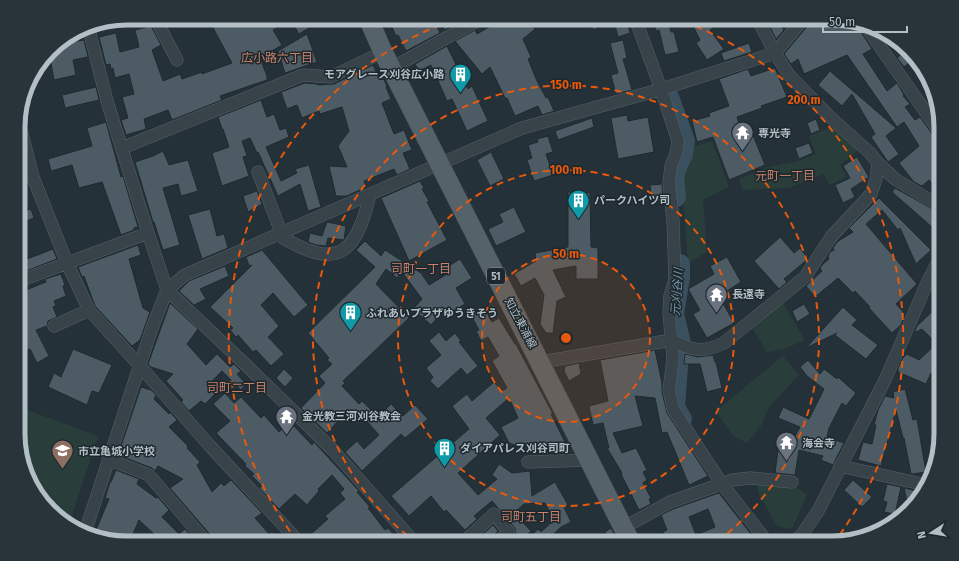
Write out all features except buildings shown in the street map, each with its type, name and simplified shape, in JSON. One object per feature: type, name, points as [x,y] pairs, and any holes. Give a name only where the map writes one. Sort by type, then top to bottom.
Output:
[{"type":"main road","name":"知立東浦線","points":[[371,25],[387,60],[590,460],[625,536]]},
{"type":"street","points":[[158,25],[177,60]]},
{"type":"street","points":[[122,148],[303,75],[330,77],[387,60],[466,25]]},
{"type":"street","points":[[637,25],[665,88],[678,141],[676,154],[671,166],[669,183],[673,221],[675,280],[670,296],[669,313],[673,359],[670,390],[673,409],[763,536]]},
{"type":"street","points":[[761,25],[775,53],[790,75],[830,117],[870,153],[895,179],[934,203]]},
{"type":"street","points":[[86,527],[108,458],[167,290],[185,275],[522,128],[665,88],[775,53],[798,25]]},
{"type":"street","points":[[90,32],[107,101],[167,290],[333,450],[410,536]]},
{"type":"street","points":[[871,33],[934,124]]},
{"type":"street","points":[[25,145],[33,176],[66,263],[89,310],[140,365],[210,446],[294,536]]},
{"type":"street","points":[[541,362],[672,341],[688,349],[711,350],[724,343],[805,277],[831,237],[871,194],[876,180],[878,162]]},
{"type":"street","points":[[258,172],[279,233],[294,244],[311,252],[331,255],[344,250],[355,238],[364,218],[370,195]]},
{"type":"street","points":[[25,279],[148,233]]},
{"type":"street","points":[[800,536],[818,511],[885,380],[934,269]]},
{"type":"street","points":[[54,326],[89,310]]},
{"type":"street","points":[[108,458],[149,475],[201,536]]},
{"type":"street","points":[[528,462],[590,460]]},
{"type":"street","points":[[840,466],[921,483]]},
{"type":"street","points":[[626,536],[670,502],[726,482],[750,478],[792,482]]},
{"type":"street","points":[[470,536],[494,514],[509,532],[504,536]]},
{"type":"green space","points":[[834,126],[858,150],[840,165],[847,177],[829,185],[824,174],[789,188],[743,190],[739,179],[768,167],[799,161],[816,154],[809,136]]},
{"type":"green space","points":[[712,141],[729,187],[703,200],[707,252],[688,263],[682,182],[686,149]]},
{"type":"green space","points":[[783,303],[805,340],[784,349],[767,352],[752,328]]},
{"type":"green space","points":[[783,356],[799,375],[769,407],[761,426],[747,443],[732,435],[716,411]]},
{"type":"green space","name":"市立亀城小学校","points":[[25,409],[98,436],[71,519],[55,506],[46,496],[33,473],[28,460],[26,447]]},
{"type":"green space","points":[[757,482],[793,485],[807,495],[792,529],[777,526],[758,492]]},
{"type":"waterway","name":"元刈谷川","points":[[669,97],[685,141],[683,154],[674,178],[676,197]]},
{"type":"waterway","name":"元刈谷川","points":[[680,264],[680,277],[674,314],[680,339],[675,407],[682,419]]},
{"type":"place","name":"モアグレース刈谷広小路","points":[[460,94]]},
{"type":"place","name":"専光寺","points":[[743,152]]},
{"type":"place","name":"パークハイツ司","points":[[579,220]]},
{"type":"place","name":"長遠寺","points":[[717,314]]},
{"type":"place","name":"ふれあいプラザゆうきそう","points":[[351,332]]},
{"type":"place","name":"金光教三河刈谷教会","points":[[287,436]]},
{"type":"place","name":"海会寺","points":[[787,462]]},
{"type":"place","name":"ダイアパレス刈谷司町","points":[[444,468]]},
{"type":"place","name":"市立亀城小学校","points":[[62,470]]},
{"type":"district","name":"広小路六丁目","points":[[277,58]]},
{"type":"district","name":"元町一丁目","points":[[785,176]]},
{"type":"district","name":"司町一丁目","points":[[421,269]]},
{"type":"district","name":"司町二丁目","points":[[237,388]]},
{"type":"district","name":"司町五丁目","points":[[531,517]]}]
